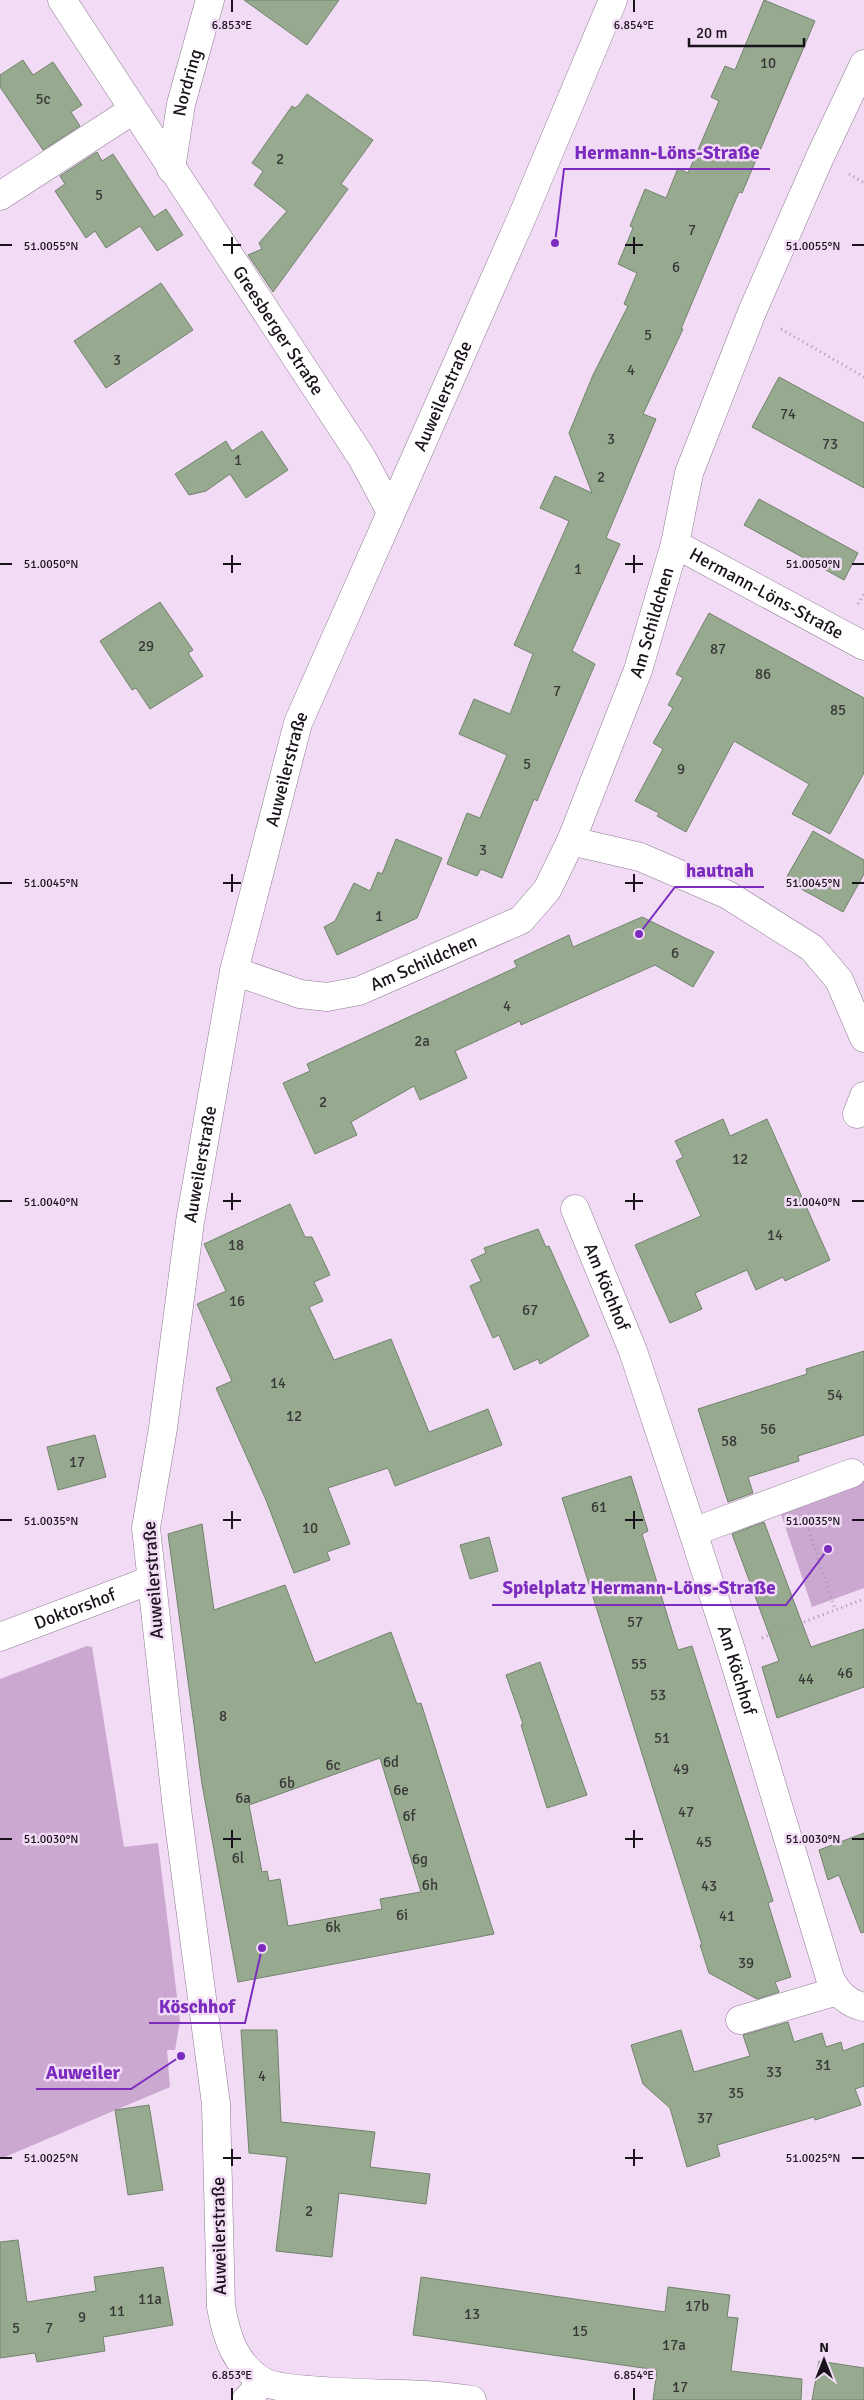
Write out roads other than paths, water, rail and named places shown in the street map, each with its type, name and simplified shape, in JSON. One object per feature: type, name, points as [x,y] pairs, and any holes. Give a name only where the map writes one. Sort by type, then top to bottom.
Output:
[{"type":"street","name":"Greesberger Straße","points":[[62,0],[362,458],[391,512]]},
{"type":"street","name":"Nordring","points":[[171,169],[181,104],[210,0]]},
{"type":"street","name":"Auweilerstraße","points":[[255,2391],[242,2363],[227,2339],[221,2307],[216,2104],[178,1817],[146,1528],[163,1428],[190,1222],[234,971],[298,723],[518,226],[613,0]]},
{"type":"street","name":"Hermann-Löns-Straße","points":[[864,64],[820,157],[752,312],[688,473],[675,544],[864,646]]},
{"type":"street","points":[[0,196],[133,110]]},
{"type":"street","name":"Am Schildchen","points":[[234,971],[300,994],[327,997],[351,993],[521,920],[547,890],[571,841],[638,670],[675,544]]},
{"type":"street","points":[[571,841],[640,857],[719,891],[812,948],[839,980],[864,1038]]},
{"type":"street","name":"Am Köchhof","points":[[575,1208],[633,1351],[731,1650],[827,1969],[836,1991]]},
{"type":"street","points":[[692,1532],[852,1473]]},
{"type":"street","name":"Doktorshof","points":[[0,1637],[151,1580]]},
{"type":"street","points":[[740,2020],[836,1991],[854,2005],[864,2007]]},
{"type":"street","points":[[255,2391],[293,2388],[429,2395],[472,2400]]},
{"type":"place","name":"Hermann-Löns-Straße","points":[[555,243]]},
{"type":"place","name":"hautnah","points":[[639,934]]},
{"type":"place","name":"Spielplatz Hermann-Löns-Straße","points":[[828,1549]]},
{"type":"place","name":"Köschhof","points":[[262,1948]]},
{"type":"place","name":"Auweiler","points":[[181,2056]]}]
